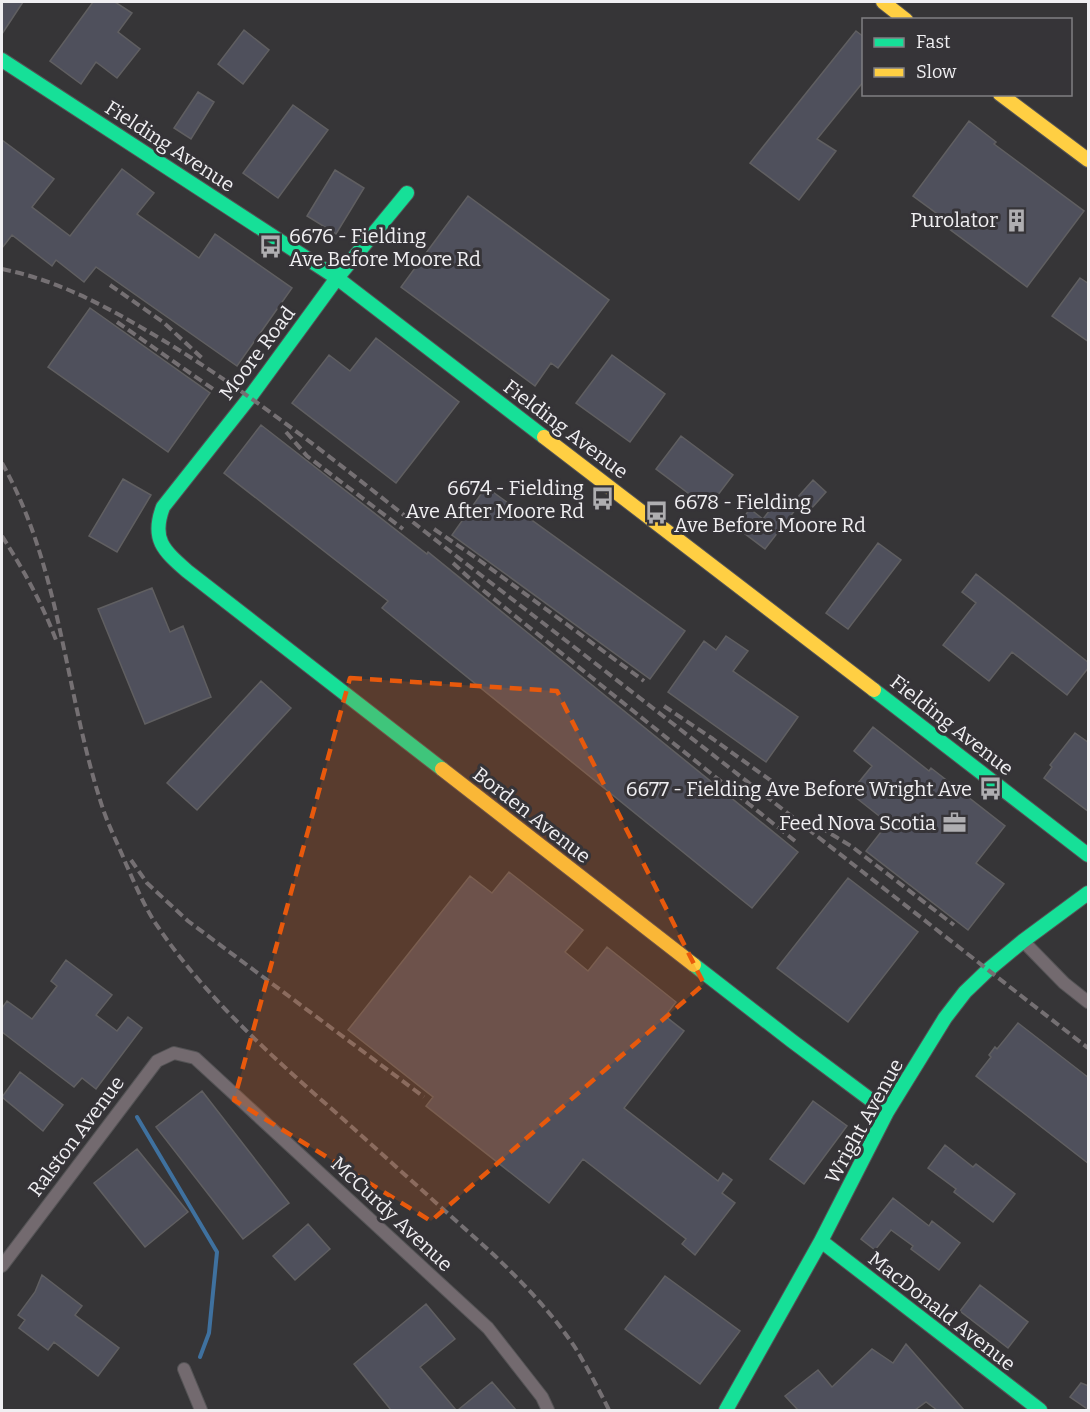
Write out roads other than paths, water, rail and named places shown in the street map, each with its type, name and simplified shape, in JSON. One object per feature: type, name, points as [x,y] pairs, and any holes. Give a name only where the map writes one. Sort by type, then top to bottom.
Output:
[{"type":"street","points":[[883,2],[903,18]]},
{"type":"street","name":"Fielding Avenue","points":[[2,60],[337,278],[1089,855]]},
{"type":"street","points":[[1003,96],[1089,160]]},
{"type":"street","name":"Moore Road","points":[[160,542],[158,519],[163,507],[250,397],[337,278],[407,193]]},
{"type":"street","name":"Borden Avenue","points":[[160,542],[171,557],[187,571],[741,1002],[887,1112]]},
{"type":"street","name":"Wright Avenue","points":[[726,1410],[821,1241],[887,1112],[945,1018],[965,992],[988,969],[1089,893]]},
{"type":"street","points":[[1023,941],[1064,983],[1089,1002]]},
{"type":"street","name":"Ralston Avenue","points":[[2,1266],[157,1061],[174,1053],[195,1058]]},
{"type":"street","name":"McCurdy Avenue","points":[[195,1058],[488,1328],[542,1397],[548,1410]]},
{"type":"street","name":"MacDonald Avenue","points":[[821,1241],[1040,1410]]},
{"type":"street","points":[[184,1369],[201,1410]]},
{"type":"waterway","points":[[137,1117],[217,1252],[209,1333],[200,1357]]},
{"type":"railway","points":[[2,269],[24,274],[84,297],[161,339],[239,390],[350,473],[1088,1048]]},
{"type":"railway","points":[[110,285],[163,322],[202,358]]},
{"type":"railway","points":[[117,322],[213,389]]},
{"type":"railway","points":[[286,432],[307,456],[403,529]]},
{"type":"railway","points":[[2,463],[22,503],[50,588],[79,720],[102,806],[136,887],[156,924],[197,978],[243,1028],[494,1255],[527,1288],[576,1349],[609,1410]]},
{"type":"railway","points":[[434,529],[644,681]]},
{"type":"railway","points":[[2,536],[32,586],[56,640]]},
{"type":"railway","points":[[453,563],[479,587],[795,841]]},
{"type":"railway","points":[[664,706],[777,785]]},
{"type":"railway","points":[[808,820],[851,846],[954,925]]},
{"type":"railway","points":[[131,860],[147,883],[188,921],[424,1097]]},
{"type":"place","name":"Purolator","points":[[1016,220]]},
{"type":"place","name":"6676 - Fielding Ave Before Moore Rd","points":[[271,247]]},
{"type":"place","name":"6674 - Fielding Ave After Moore Rd","points":[[602,499]]},
{"type":"place","name":"6678 - Fielding Ave Before Moore Rd","points":[[656,513]]},
{"type":"place","name":"6677 - Fielding Ave Before Wright Ave","points":[[990,789]]},
{"type":"place","name":"Feed Nova Scotia","points":[[954,823]]}]
